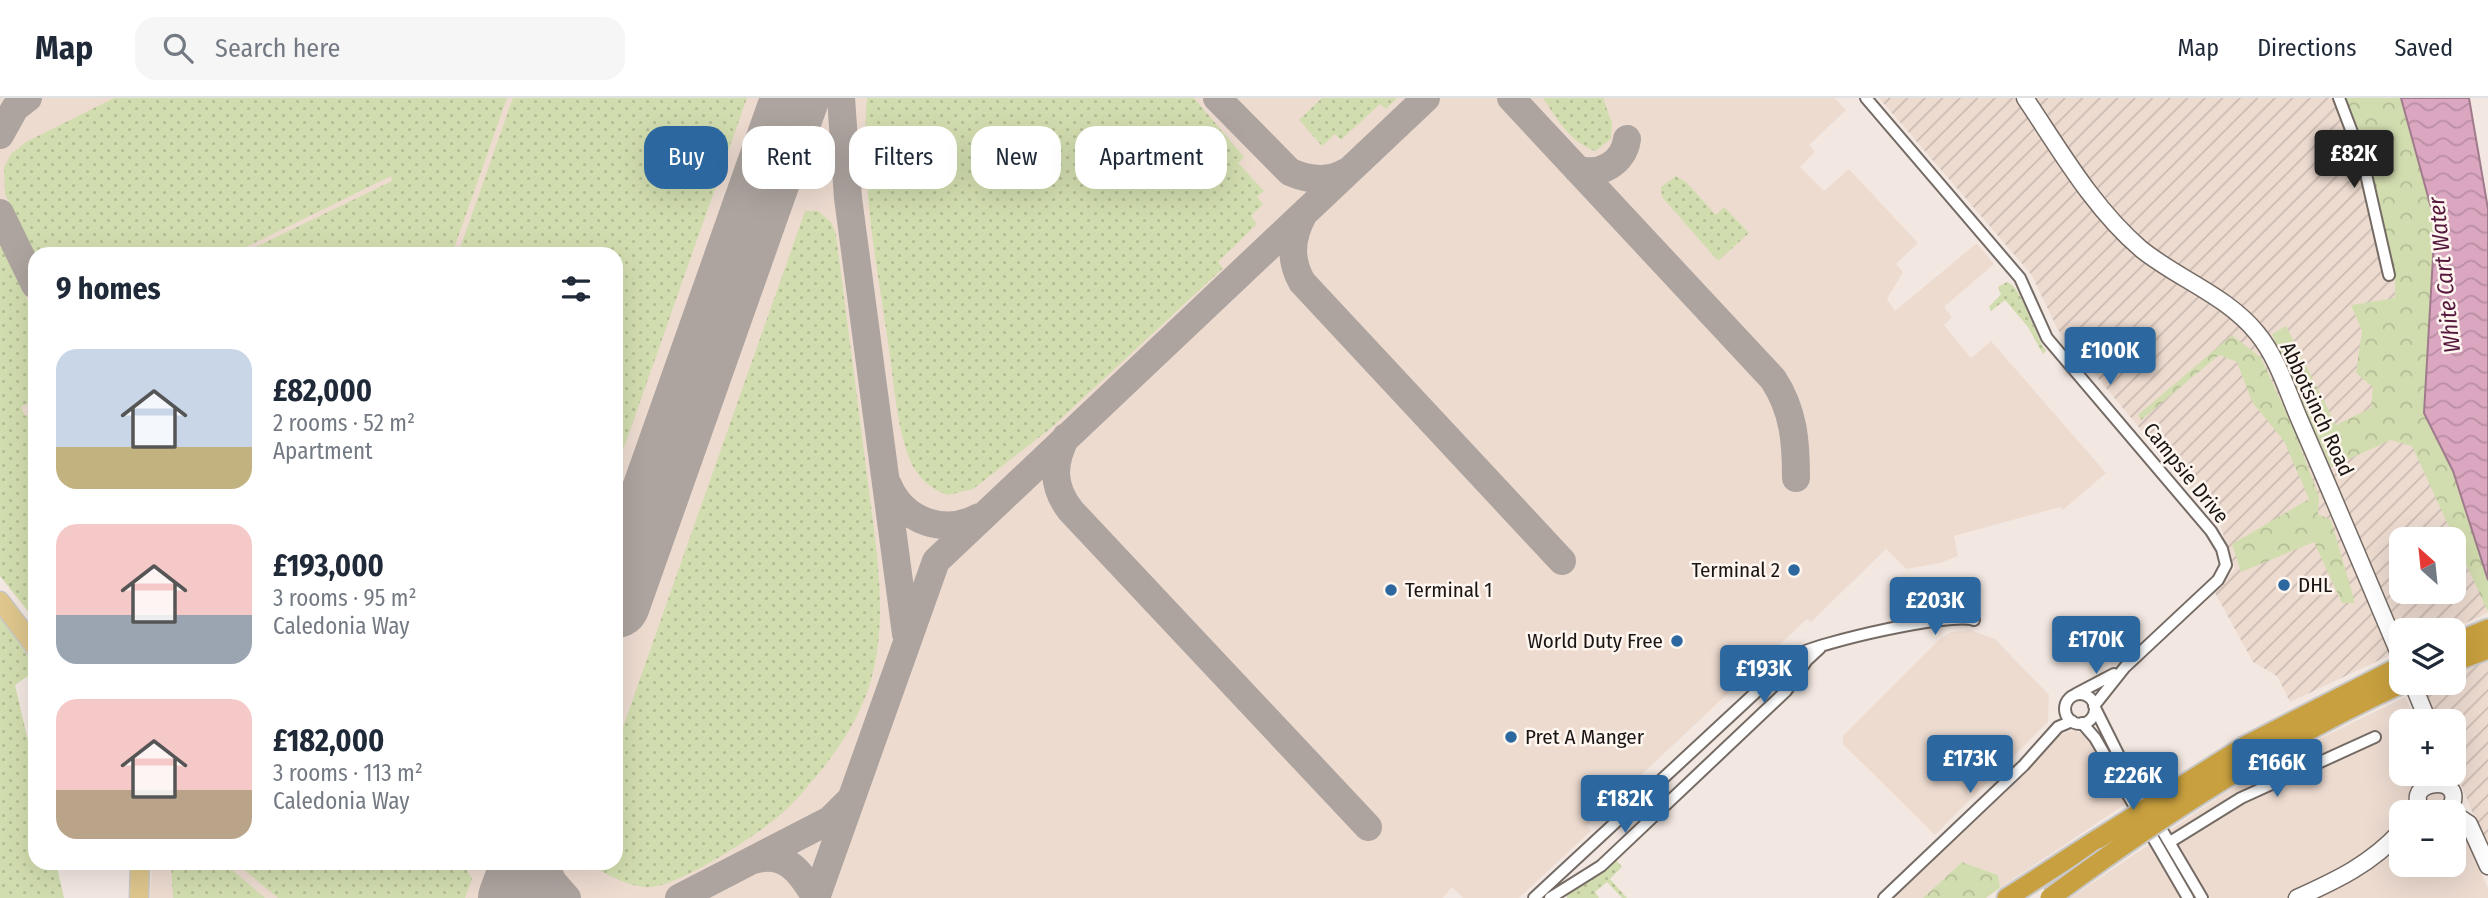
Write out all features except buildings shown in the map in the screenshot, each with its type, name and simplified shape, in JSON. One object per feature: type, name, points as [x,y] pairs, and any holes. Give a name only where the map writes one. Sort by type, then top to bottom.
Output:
[{"type":"highway","points":[[2466,638],[2488,629]]},
{"type":"highway","points":[[2466,658],[2488,649]]},
{"type":"highway","points":[[2007,898],[2245,746],[2389,672]]},
{"type":"highway","points":[[2050,898],[2143,831],[2222,779],[2339,714],[2389,690]]},
{"type":"highway","points":[[2024,898],[2098,839]]},
{"type":"main road","points":[[0,601],[28,638]]},
{"type":"main road","points":[[139,898],[140,870]]},
{"type":"street","name":"Campsie Drive","points":[[1866,98],[2020,278],[2047,338],[2203,522],[2222,549],[2226,565],[2218,580],[2125,667],[2094,707]]},
{"type":"street","name":"Abbotsinch Road","points":[[2025,98],[2078,177],[2117,227],[2144,251],[2228,306],[2258,333],[2273,360],[2330,488],[2389,629]]},
{"type":"street","points":[[2339,98],[2363,161],[2389,275]]},
{"type":"street","points":[[1534,898],[1790,659],[1825,644],[1942,620],[1964,617],[1974,620]]},
{"type":"street","points":[[1550,898],[1601,866],[1786,691],[1807,660],[1825,644]]},
{"type":"street","name":"Campsie Drive","points":[[2076,694],[2125,667]]},
{"type":"street","points":[[2188,898],[2095,738],[2065,708],[2068,699],[2076,694],[2090,697],[2123,764],[2202,898]]},
{"type":"street","points":[[1884,898],[2024,765],[2058,727],[2090,719],[2094,707]]},
{"type":"street","points":[[2170,842],[2241,798],[2375,737]]},
{"type":"street","points":[[2466,822],[2488,866]]},
{"type":"street","points":[[2297,898],[2359,869],[2389,844]]},
{"type":"shaded area","points":[[0,98],[1835,98],[1846,110],[1809,145],[1815,152],[1800,167],[1824,191],[1849,169],[1918,243],[1896,264],[1903,272],[1887,299],[1895,311],[1977,243],[1994,264],[1944,307],[1952,317],[1944,325],[1971,358],[1991,341],[2106,473],[2063,510],[2060,507],[1954,536],[1958,556],[1940,563],[1906,569],[1886,549],[1811,622],[1807,619],[1587,826],[1591,831],[1519,898],[1463,898],[1452,887],[1443,898],[150,898],[152,870],[623,870],[623,247],[28,247],[28,610],[0,574]]},
{"type":"shaded area","points":[[1879,98],[2346,98],[2373,180],[2395,275],[2395,298],[2463,527],[2389,527],[2389,604],[2466,604],[2466,538],[2488,613],[2466,623],[2466,618],[2389,618],[2389,656],[2290,702],[2277,676],[2253,662],[2214,591],[2235,569],[2220,525],[2058,330],[2031,274]]},
{"type":"shaded area","points":[[1970,630],[1995,639],[2049,695],[2048,722],[1935,835],[1843,744],[1843,736],[1940,639],[1951,632]]},
{"type":"shaded area","points":[[2488,661],[2488,850],[2461,786],[2466,786],[2466,709],[2429,709],[2423,695],[2466,695],[2466,669]]},
{"type":"shaded area","points":[[2405,697],[2410,709],[2389,709],[2389,786],[2443,786],[2449,800],[2389,800],[2389,877],[2466,877],[2466,838],[2488,888],[2488,898],[2070,898],[2222,795],[2311,743]]},
{"type":"shaded area","points":[[2074,730],[2085,735],[2096,747],[2127,803],[2000,888],[1998,875],[1962,862],[1923,898],[1891,898],[2030,768],[2054,737]]},
{"type":"green space","points":[[114,98],[507,98],[454,247],[255,247],[392,181],[391,176],[246,247],[29,247],[5,194],[4,167],[11,154],[26,142]]},
{"type":"green space","points":[[513,98],[747,98],[728,152],[728,126],[644,126],[644,189],[715,189],[623,450],[623,247],[460,247]]},
{"type":"green space","points":[[867,98],[1194,98],[1218,126],[1075,126],[1075,189],[1227,189],[1227,137],[1244,157],[1238,163],[1264,191],[1257,197],[1263,204],[1251,216],[1257,224],[1218,262],[1223,268],[1051,428],[973,489],[948,495],[930,486],[920,477],[906,448],[899,420],[868,189],[957,189],[957,126],[865,126]]},
{"type":"green space","points":[[1322,98],[1397,98],[1386,109],[1380,104],[1341,140],[1335,134],[1322,146],[1299,120]]},
{"type":"green space","points":[[1543,98],[1603,98],[1612,123],[1611,139],[1595,151],[1586,147],[1565,129]]},
{"type":"green space","points":[[2346,98],[2401,98],[2435,222],[2424,413],[2453,471],[2488,580],[2488,612],[2466,564],[2466,527],[2449,527],[2412,446],[2391,440],[2331,467],[2272,334],[2286,326],[2336,425],[2371,408],[2373,387],[2356,373],[2362,331],[2351,305],[2395,298],[2395,275],[2361,136]]},
{"type":"green space","points":[[1676,176],[1686,182],[1716,215],[1724,207],[1749,233],[1718,261],[1662,197],[1661,187]]},
{"type":"green space","points":[[805,211],[818,211],[831,222],[836,235],[879,576],[879,636],[866,695],[852,725],[834,753],[780,815],[704,866],[666,884],[651,887],[623,882],[600,870],[623,870],[623,727]]},
{"type":"green space","points":[[0,244],[28,301],[28,404],[21,407],[25,416],[28,414],[28,611],[0,576]]},
{"type":"green space","points":[[2007,282],[2023,301],[2046,351],[2043,354],[2028,327],[2005,300],[1991,311],[1989,307],[2001,294],[1998,287]]},
{"type":"green space","points":[[2232,335],[2261,358],[2293,427],[2319,497],[2318,514],[2331,520],[2355,603],[2342,603],[2314,542],[2241,572],[2232,544],[2309,499],[2284,441],[2252,402],[2237,362],[2219,355],[2141,420],[2138,415]]},
{"type":"green space","points":[[0,616],[28,655],[28,676],[15,685],[28,741],[28,870],[58,870],[64,898],[0,898]]},
{"type":"green space","points":[[1614,858],[1622,867],[1610,879],[1627,898],[1622,898],[1607,882],[1595,892],[1599,898],[1567,898],[1567,895]]},
{"type":"green space","points":[[1962,862],[1998,875],[2000,888],[1986,898],[1923,898]]},
{"type":"green space","points":[[171,870],[232,870],[265,898],[173,898]]},
{"type":"green space","points":[[244,870],[467,870],[472,879],[465,898],[278,898]]},
{"type":"water","name":"White Cart Water","points":[[2401,98],[2469,98],[2488,209],[2488,580],[2453,471],[2424,413],[2435,222]]},
{"type":"taxiway","points":[[0,135],[15,108],[28,98]]},
{"type":"taxiway","points":[[841,98],[848,198],[906,634]]},
{"type":"taxiway","points":[[1217,98],[1290,172],[1318,179],[1332,178],[1346,172]]},
{"type":"taxiway","points":[[816,898],[936,561],[1426,98]]},
{"type":"taxiway","points":[[1511,98],[1773,379],[1790,415],[1796,478]]},
{"type":"taxiway","points":[[1577,169],[1594,171],[1609,166],[1621,155],[1627,139]]},
{"type":"taxiway","points":[[0,213],[28,271]]},
{"type":"taxiway","points":[[1303,215],[1293,248],[1295,265],[1302,282],[1562,561]]},
{"type":"taxiway","points":[[1066,437],[1058,457],[1056,475],[1060,493],[1071,511],[1368,827]]},
{"type":"taxiway","points":[[888,485],[904,508],[926,522],[952,525],[979,517]]},
{"type":"taxiway","points":[[679,898],[830,820],[849,801]]},
{"type":"taxiway","points":[[754,860],[775,858],[784,861],[799,873],[816,898]]},
{"type":"taxiway","points":[[547,870],[553,882],[567,898]]},
{"type":"taxiway","points":[[515,898],[517,883]]},
{"type":"runway","points":[[623,584],[795,98]]},
{"type":"runway","points":[[512,898],[522,870]]},
{"type":"place","name":"Terminal 2","points":[[1794,570]]},
{"type":"place","name":"DHL","points":[[2284,585]]},
{"type":"place","name":"Terminal 1","points":[[1391,590]]},
{"type":"place","name":"World Duty Free","points":[[1677,641]]},
{"type":"place","name":"Pret A Manger","points":[[1511,737]]}]
